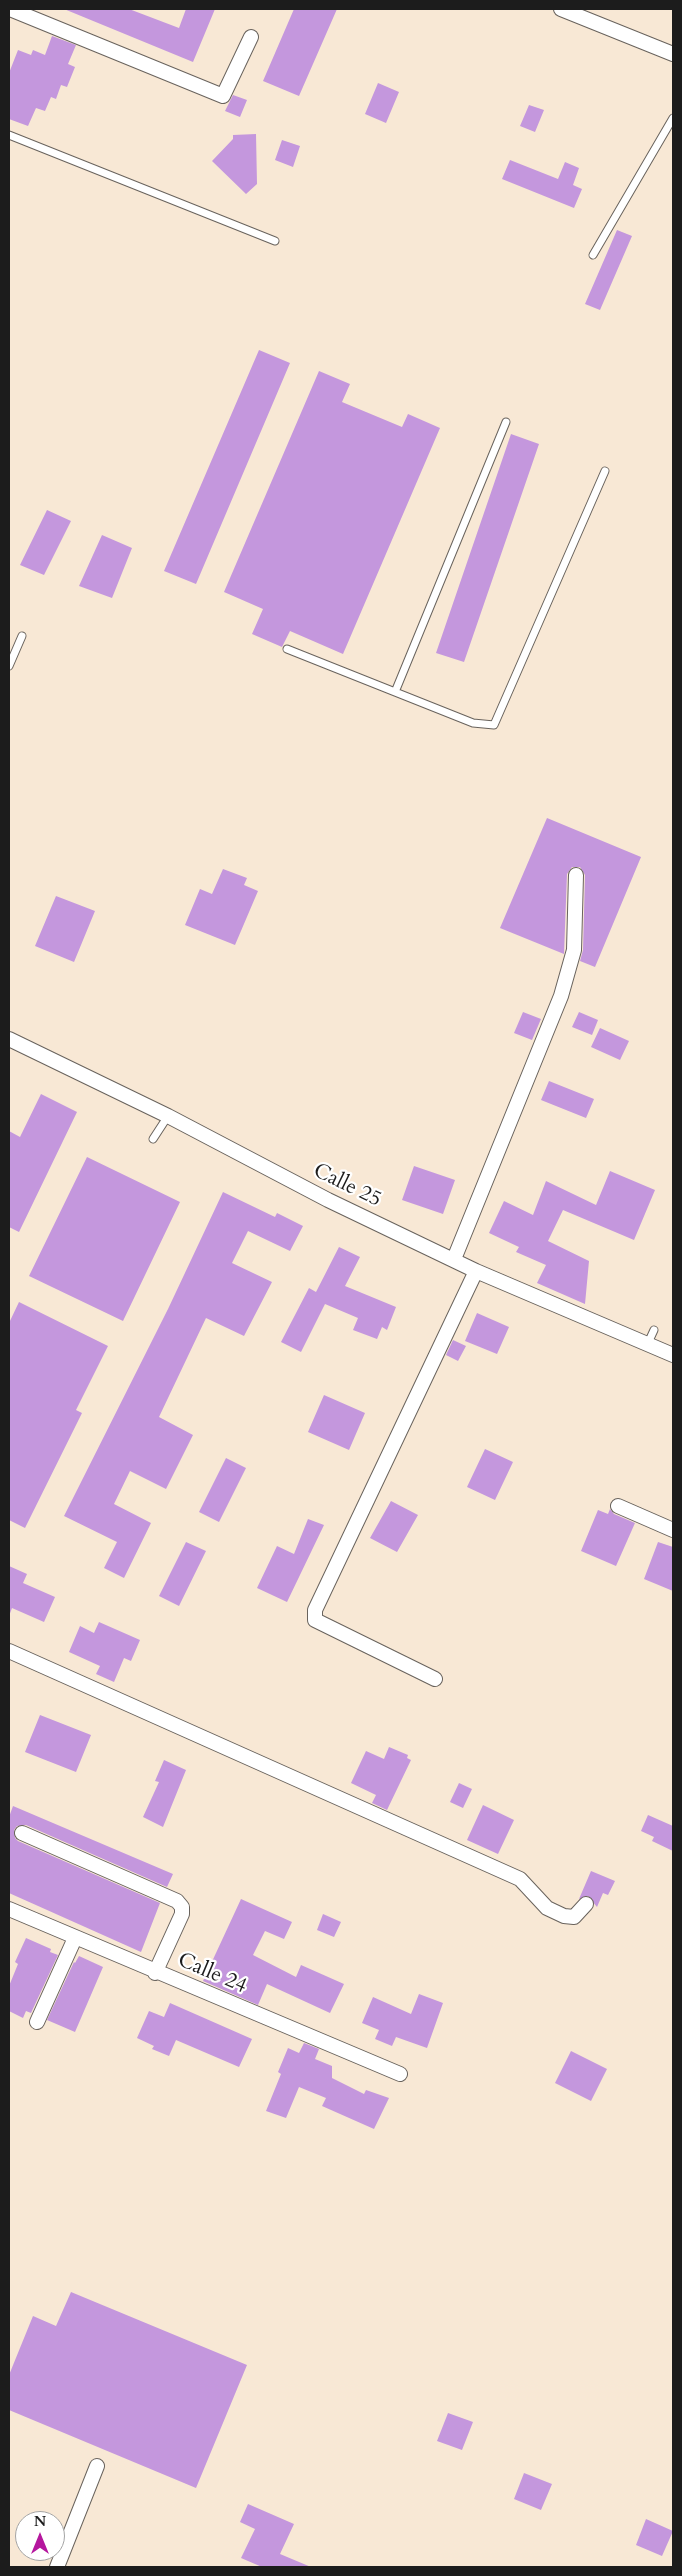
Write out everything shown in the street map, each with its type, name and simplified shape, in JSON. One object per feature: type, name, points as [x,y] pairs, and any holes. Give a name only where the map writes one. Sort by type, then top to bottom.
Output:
[{"type":"street","points":[[10,9],[223,96],[251,37]]},
{"type":"street","points":[[561,9],[673,54]]},
{"type":"street","points":[[454,1259],[561,996],[574,950],[576,876]]},
{"type":"street","name":"Calle 25","points":[[9,1039],[168,1116],[328,1200],[476,1271],[673,1355]]},
{"type":"street","points":[[435,1679],[315,1620],[315,1610],[476,1271]]},
{"type":"street","points":[[618,1506],[673,1530]]},
{"type":"street","points":[[9,1651],[520,1879],[547,1908],[564,1916],[574,1917],[586,1904]]},
{"type":"street","points":[[22,1834],[177,1902],[182,1906],[182,1914],[155,1973]]},
{"type":"street","name":"Calle 24","points":[[9,1909],[155,1973],[400,2074]]},
{"type":"street","points":[[37,2022],[75,1938]]},
{"type":"street","points":[[57,2567],[97,2466]]},
{"type":"lane","points":[[593,255],[673,118]]},
{"type":"lane","points":[[9,135],[275,241]]},
{"type":"lane","points":[[395,692],[506,422]]},
{"type":"lane","points":[[287,649],[473,723],[494,726],[605,471]]},
{"type":"lane","points":[[9,666],[22,636]]},
{"type":"lane","points":[[153,1140],[168,1116]]},
{"type":"lane","points":[[648,1343],[654,1330]]},
{"type":"building","points":[[64,9],[129,9],[179,28],[186,9],[215,9],[193,62]]},
{"type":"building","points":[[294,9],[337,9],[299,96],[263,81]]},
{"type":"building","points":[[52,36],[76,45],[68,64],[75,67],[67,87],[61,85],[56,99],[51,97],[45,111],[36,108],[28,126],[9,119],[9,73],[18,50],[31,55],[33,50],[45,55]]},
{"type":"building","points":[[378,83],[399,92],[386,123],[365,114]]},
{"type":"building","points":[[233,95],[247,100],[240,117],[225,111]]},
{"type":"building","points":[[529,105],[544,110],[535,132],[520,126]]},
{"type":"building","points":[[256,134],[257,184],[246,194],[212,161],[233,139],[233,135]]},
{"type":"building","points":[[282,140],[300,146],[293,167],[275,160]]},
{"type":"building","points":[[510,160],[558,179],[565,162],[579,168],[573,185],[582,189],[574,208],[502,179]]},
{"type":"building","points":[[617,230],[632,236],[600,310],[585,304]]},
{"type":"building","points":[[259,350],[290,363],[196,584],[164,571]]},
{"type":"building","points":[[319,371],[350,384],[342,402],[402,427],[408,414],[440,428],[343,654],[290,631],[282,647],[252,634],[263,609],[224,592]]},
{"type":"building","points":[[511,434],[539,444],[464,662],[436,653]]},
{"type":"building","points":[[47,510],[71,521],[44,575],[20,565]]},
{"type":"building","points":[[102,535],[132,548],[112,598],[79,586]]},
{"type":"building","points":[[547,818],[641,857],[595,967],[580,961],[583,950],[585,875],[580,867],[572,867],[567,874],[564,954],[500,928]]},
{"type":"building","points":[[223,869],[247,878],[244,885],[258,891],[235,945],[185,925],[200,889],[212,894]]},
{"type":"building","points":[[56,896],[95,911],[74,962],[35,946]]},
{"type":"building","points":[[523,1012],[541,1019],[532,1040],[514,1033]]},
{"type":"building","points":[[579,1012],[598,1020],[592,1035],[572,1027]]},
{"type":"building","points":[[600,1028],[629,1041],[620,1060],[591,1047]]},
{"type":"building","points":[[549,1081],[594,1099],[586,1118],[541,1100]]},
{"type":"building","points":[[41,1094],[77,1112],[19,1232],[9,1227],[9,1131],[20,1137]]},
{"type":"building","points":[[87,1157],[180,1202],[123,1321],[29,1276]]},
{"type":"building","points":[[414,1166],[455,1180],[443,1214],[402,1200]]},
{"type":"building","points":[[610,1171],[655,1190],[634,1240],[563,1210],[548,1241],[589,1261],[585,1304],[537,1283],[546,1265],[516,1252],[519,1247],[489,1233],[504,1201],[533,1215],[546,1181],[596,1205]]},
{"type":"building","points":[[223,1192],[275,1217],[277,1213],[303,1226],[290,1251],[248,1231],[232,1263],[272,1282],[244,1336],[206,1318],[159,1417],[193,1435],[166,1489],[130,1471],[114,1504],[151,1523],[124,1578],[104,1568],[117,1542],[64,1516],[168,1309]]},
{"type":"building","points":[[339,1247],[360,1257],[345,1286],[396,1307],[387,1330],[382,1327],[377,1339],[353,1330],[358,1318],[325,1304],[301,1352],[281,1342],[309,1288],[316,1292]]},
{"type":"building","points":[[19,1302],[108,1346],[76,1410],[82,1413],[25,1528],[9,1520],[9,1323]]},
{"type":"building","points":[[477,1313],[509,1327],[497,1354],[465,1341]]},
{"type":"building","points":[[453,1340],[466,1346],[458,1361],[446,1355]]},
{"type":"building","points":[[324,1395],[365,1413],[349,1450],[308,1432]]},
{"type":"building","points":[[485,1449],[513,1462],[495,1500],[467,1487]]},
{"type":"building","points":[[226,1458],[246,1468],[219,1522],[199,1512]]},
{"type":"building","points":[[391,1501],[418,1515],[397,1552],[370,1538]]},
{"type":"building","points":[[610,1509],[614,1514],[635,1523],[616,1566],[581,1551],[598,1510],[608,1514]]},
{"type":"building","points":[[308,1519],[324,1525],[287,1602],[257,1588],[277,1546],[294,1554]]},
{"type":"building","points":[[186,1542],[206,1551],[179,1606],[159,1596]]},
{"type":"building","points":[[658,1542],[673,1547],[673,1591],[644,1579]]},
{"type":"building","points":[[9,1566],[27,1574],[23,1583],[55,1597],[44,1622],[12,1608],[9,1616]]},
{"type":"building","points":[[99,1622],[140,1640],[131,1661],[124,1658],[114,1682],[96,1674],[100,1666],[69,1652],[80,1626],[94,1633]]},
{"type":"building","points":[[40,1715],[91,1735],[76,1772],[25,1752]]},
{"type":"building","points":[[389,1747],[408,1755],[407,1758],[411,1760],[387,1810],[372,1803],[376,1795],[351,1783],[366,1751],[384,1759]]},
{"type":"building","points":[[164,1760],[186,1770],[163,1827],[143,1817],[159,1782],[155,1781]]},
{"type":"building","points":[[459,1783],[472,1789],[463,1808],[450,1802]]},
{"type":"building","points":[[483,1805],[514,1820],[498,1854],[467,1840]]},
{"type":"building","points":[[13,1806],[173,1874],[167,1887],[26,1825],[17,1826],[14,1830],[15,1838],[18,1841],[160,1903],[141,1952],[9,1893],[9,1817]]},
{"type":"building","points":[[648,1815],[673,1826],[673,1851],[652,1841],[654,1837],[641,1831]]},
{"type":"building","points":[[591,1871],[615,1881],[608,1895],[603,1893],[597,1907],[588,1896],[579,1899]]},
{"type":"building","points":[[241,1899],[292,1922],[284,1939],[265,1931],[253,1955],[296,1977],[301,1965],[344,1984],[330,2013],[267,1984],[258,2005],[203,1981]]},
{"type":"building","points":[[323,1914],[341,1922],[334,1937],[317,1930]]},
{"type":"building","points":[[26,1938],[51,1949],[50,1952],[58,1955],[31,2013],[26,2011],[23,2018],[9,2011],[9,1986],[18,1964],[15,1962]]},
{"type":"building","points":[[79,1956],[103,1967],[75,2032],[47,2020],[74,1962]]},
{"type":"building","points":[[419,1994],[443,2003],[427,2048],[396,2037],[392,2046],[375,2039],[379,2030],[362,2023],[373,1997],[411,2014]]},
{"type":"building","points":[[170,2003],[252,2039],[239,2067],[176,2040],[169,2056],[152,2049],[154,2046],[137,2038],[149,2011],[164,2017]]},
{"type":"building","points":[[304,2043],[319,2049],[315,2059],[332,2066],[332,2078],[364,2094],[366,2090],[389,2098],[374,2129],[322,2106],[326,2098],[299,2087],[286,2118],[266,2111],[281,2074],[278,2072],[288,2048],[299,2053]]},
{"type":"building","points":[[571,2051],[607,2069],[591,2101],[555,2083]]},
{"type":"building","points":[[71,2292],[247,2365],[196,2488],[9,2410],[9,2375],[33,2316],[56,2326]]},
{"type":"building","points":[[448,2413],[473,2422],[462,2450],[437,2441]]},
{"type":"building","points":[[524,2473],[552,2484],[541,2510],[514,2499]]},
{"type":"building","points":[[248,2504],[294,2524],[280,2554],[311,2567],[262,2567],[241,2558],[255,2529],[240,2522]]},
{"type":"building","points":[[646,2519],[673,2531],[662,2556],[636,2545]]}]
